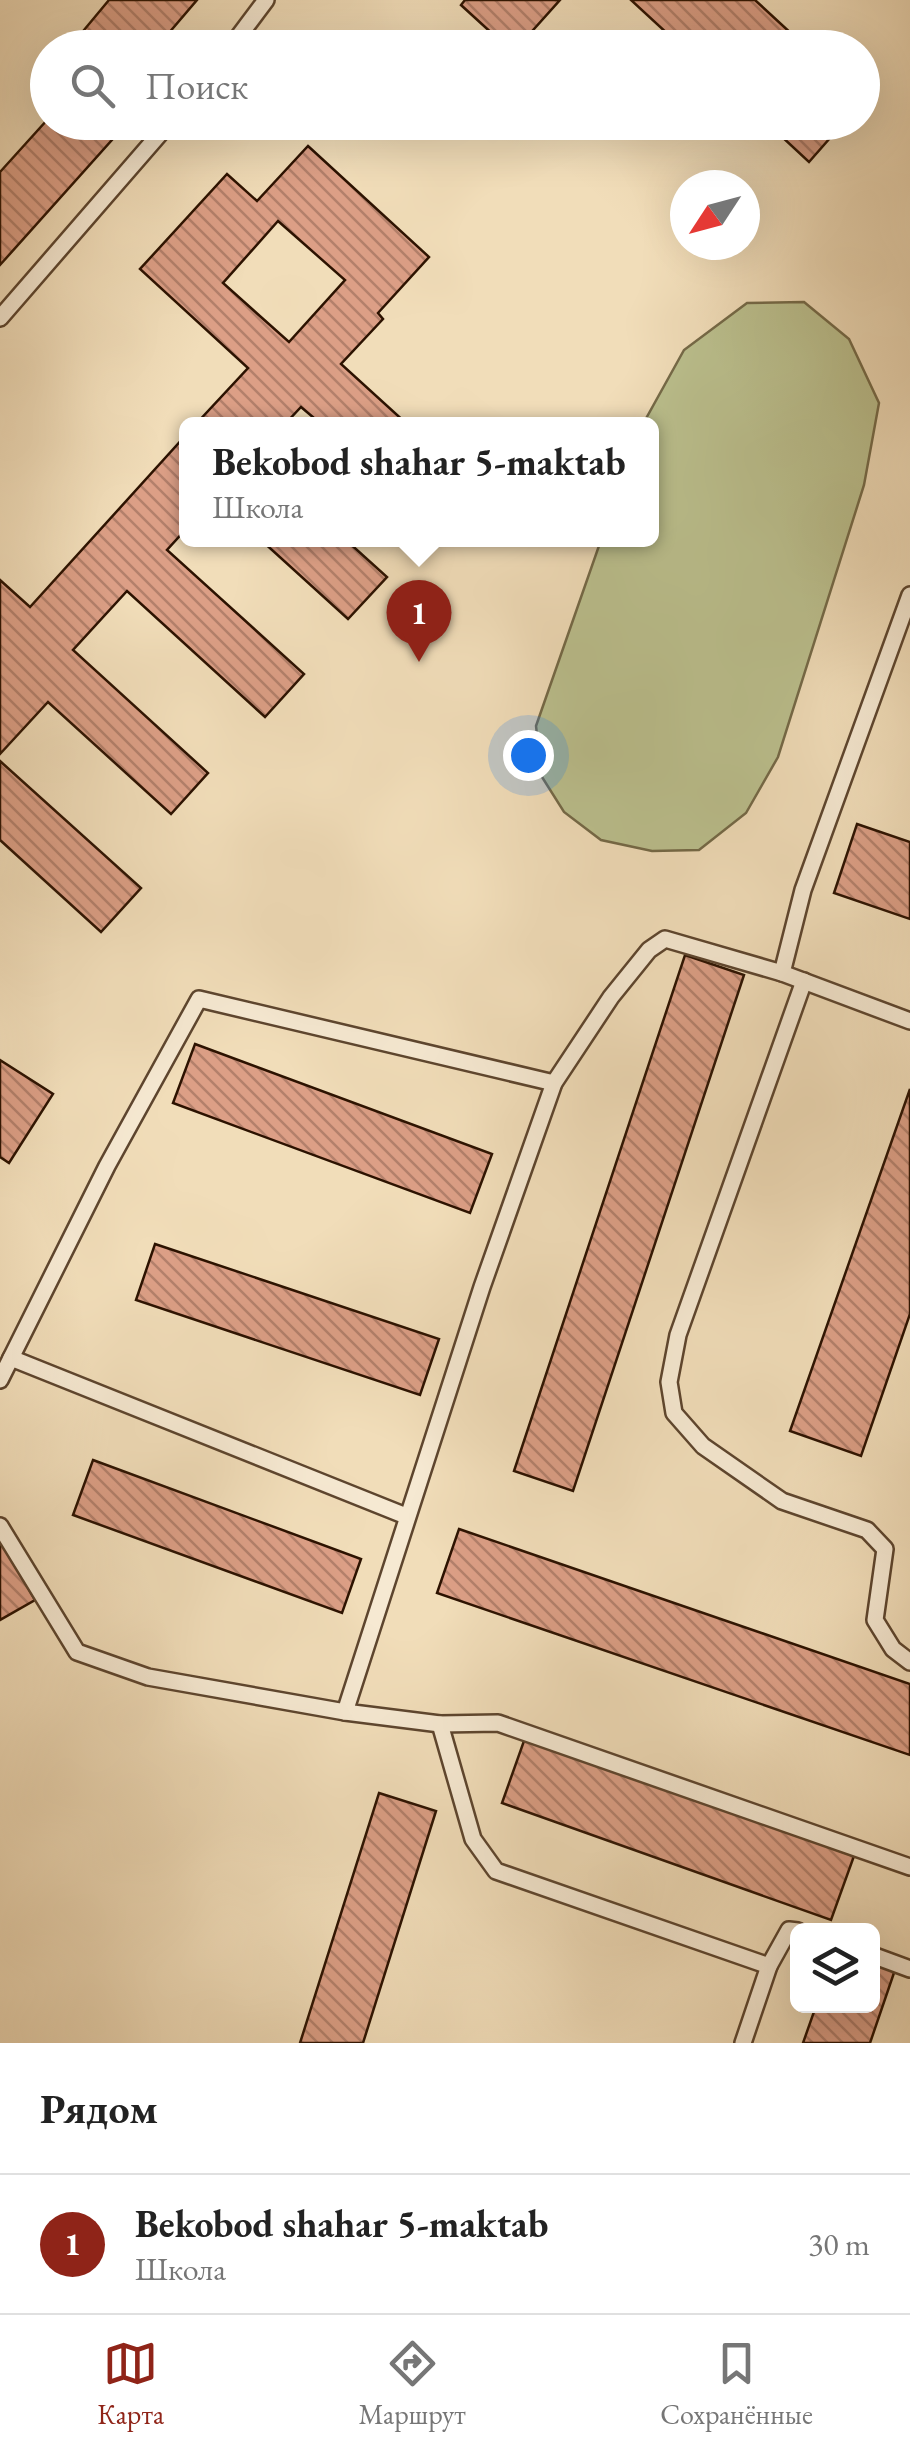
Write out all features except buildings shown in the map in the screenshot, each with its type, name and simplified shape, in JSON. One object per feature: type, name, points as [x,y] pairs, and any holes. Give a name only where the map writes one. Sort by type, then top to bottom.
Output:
[{"type":"lane","points":[[244,30],[266,0]]},
{"type":"lane","points":[[0,318],[154,140]]},
{"type":"lane","points":[[782,973],[803,890],[910,595]]},
{"type":"lane","points":[[345,1712],[482,1287],[554,1083],[611,998],[649,950],[664,939],[782,973],[910,1020]]},
{"type":"lane","points":[[804,982],[678,1335],[670,1382],[674,1413],[703,1446],[782,1501],[867,1530],[885,1548],[874,1620],[893,1649],[910,1662]]},
{"type":"lane","points":[[0,1380],[107,1166],[199,1000],[554,1083]]},
{"type":"lane","points":[[11,1358],[406,1516]]},
{"type":"lane","points":[[0,1526],[76,1652],[148,1678],[345,1712],[440,1724],[498,1724],[910,1867]]},
{"type":"lane","points":[[440,1724],[473,1839],[496,1871],[769,1966]]},
{"type":"lane","points":[[743,2043],[769,1966],[790,1930]]},
{"type":"lane","points":[[880,1958],[910,1970]]},
{"type":"green space","points":[[804,302],[849,339],[879,403],[864,485],[778,757],[746,813],[699,850],[652,851],[601,840],[564,812],[542,777],[536,726],[599,547],[659,547],[659,417],[647,417],[684,350],[747,303]]},
{"type":"place","name":"Bekobod shahar 5-maktab","points":[[419,662]]}]
